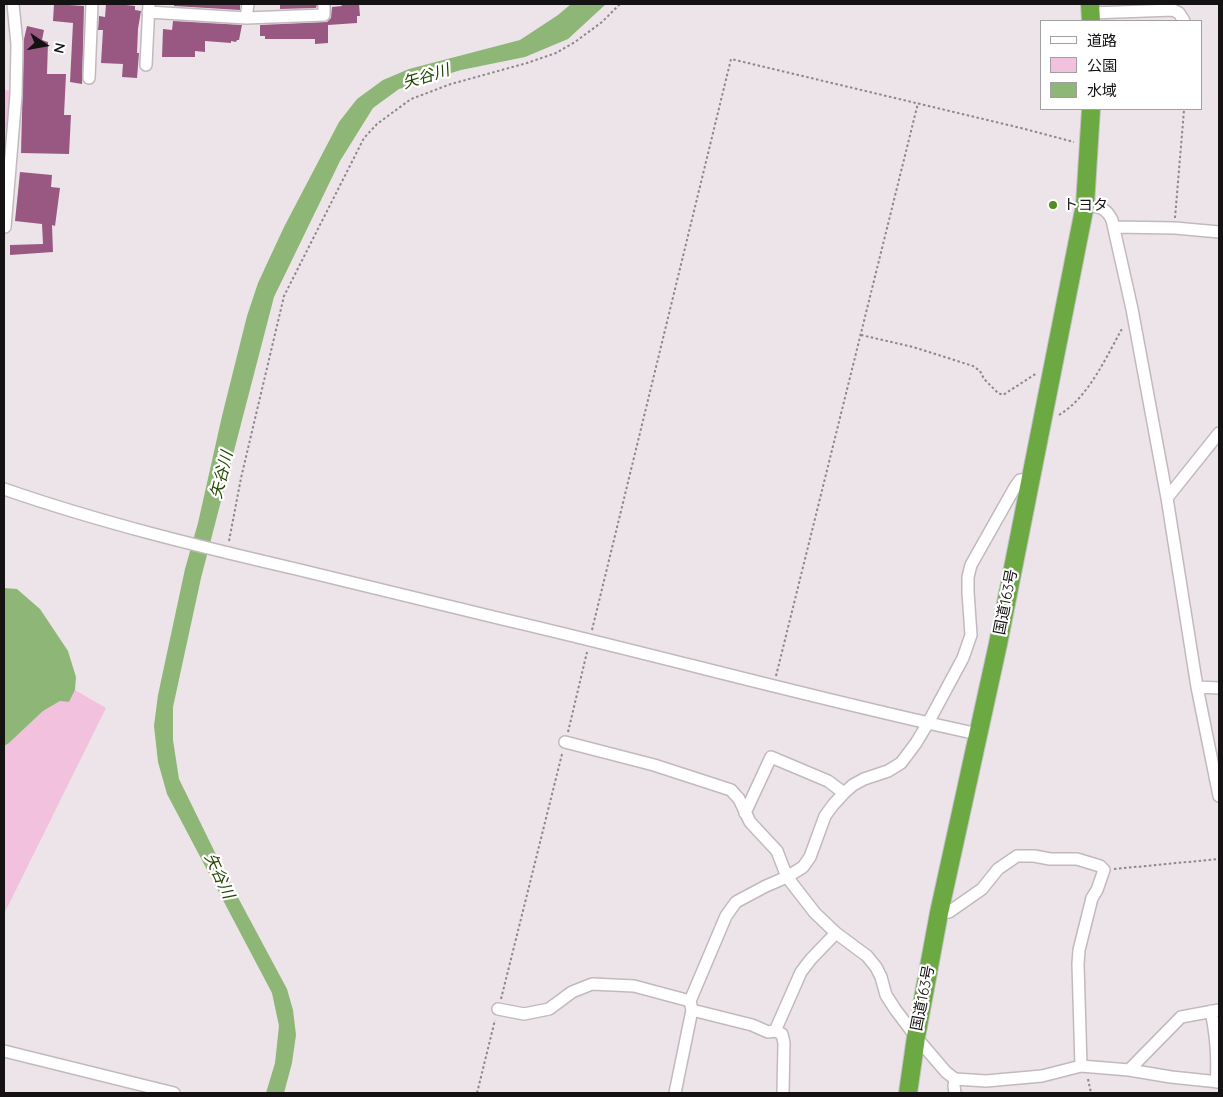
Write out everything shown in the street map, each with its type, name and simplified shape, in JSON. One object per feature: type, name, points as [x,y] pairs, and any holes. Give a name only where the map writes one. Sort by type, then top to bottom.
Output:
[{"type":"highway","name":"国道163号","points":[[908,1093],[916,1037],[939,913],[1044,416],[1085,205],[1091,110]]},
{"type":"street","points":[[5,227],[16,95],[18,44],[13,4]]},
{"type":"street","points":[[89,78],[92,4]]},
{"type":"street","points":[[246,18],[248,4]]},
{"type":"street","points":[[146,65],[148,8],[246,18],[324,15],[324,4]]},
{"type":"street","points":[[1090,13],[1173,10],[1179,13],[1183,20]]},
{"type":"street","points":[[1085,205],[1102,208],[1109,213],[1114,228],[1132,309],[1167,498],[1197,687],[1219,796]]},
{"type":"street","points":[[1114,228],[1175,228],[1219,232]]},
{"type":"street","points":[[1167,498],[1219,433]]},
{"type":"street","points":[[675,1093],[691,1006],[726,916],[736,902],[803,867],[810,857],[825,816],[853,785],[888,771],[901,763],[928,723],[963,658],[971,635],[968,577],[971,565],[1015,487],[1020,480],[1031,479]]},
{"type":"street","points":[[4,489],[103,521],[187,543],[978,734]]},
{"type":"street","points":[[1197,687],[1219,688]]},
{"type":"street","points":[[565,742],[654,765],[731,790],[739,799],[750,822],[777,851],[787,877],[815,913],[836,933],[867,956],[881,977],[886,995],[916,1037],[946,1072],[955,1079],[986,1080],[1042,1076],[1081,1066],[1129,1070],[1171,1078],[1218,1082],[1214,1029],[1215,1011],[1181,1017],[1129,1070]]},
{"type":"street","points":[[745,813],[771,757],[828,781],[844,793]]},
{"type":"street","points":[[939,913],[949,912],[976,894],[998,870],[1017,856],[1077,859],[1100,866],[1104,870],[1092,898],[1078,964],[1081,1066]]},
{"type":"street","points":[[775,1031],[800,972],[836,933]]},
{"type":"street","points":[[498,1009],[524,1014],[549,1009],[572,992],[592,984],[634,986],[768,1032],[775,1031],[782,1034],[784,1044],[783,1093]]},
{"type":"street","points":[[4,1051],[174,1093]]},
{"type":"street","points":[[955,1079],[955,1093]]},
{"type":"path","points":[[224,552],[284,296],[364,138],[377,124],[411,99],[451,84],[556,53],[602,22],[620,4]]},
{"type":"path","points":[[477,1093],[565,742],[731,59],[1021,128],[1089,147]]},
{"type":"path","points":[[774,686],[918,103]]},
{"type":"path","points":[[1175,228],[1184,110]]},
{"type":"path","points":[[1044,416],[1056,417],[1067,410],[1087,388],[1097,375],[1132,309]]},
{"type":"path","points":[[861,335],[913,347],[973,366],[980,371],[984,379],[998,393],[1003,395],[1038,373],[1044,371],[1052,372]]},
{"type":"path","points":[[1104,870],[1219,859]]},
{"type":"path","points":[[1081,1066],[1089,1080],[1091,1093]]},
{"type":"green space","points":[[4,90],[11,91],[5,159],[4,159]]},
{"type":"green space","points":[[75,690],[106,708],[4,914],[4,746],[43,711],[60,701],[69,702]]},
{"type":"water","name":"矢谷川","points":[[571,4],[606,4],[568,39],[525,57],[461,70],[399,89],[373,108],[340,161],[274,297],[201,578],[173,707],[173,740],[179,779],[227,877],[287,989],[293,1010],[296,1035],[292,1063],[284,1093],[266,1093],[275,1063],[279,1026],[272,993],[167,794],[158,762],[154,726],[158,695],[185,569],[198,523],[247,316],[258,283],[284,227],[339,122],[357,99],[383,80],[409,69],[520,40]]},
{"type":"water","points":[[4,588],[17,589],[40,609],[68,651],[76,677],[75,690],[69,702],[60,701],[43,711],[4,746]]},
{"type":"building","points":[[54,4],[84,6],[82,84],[70,82],[73,23],[53,21]]},
{"type":"building","points":[[106,4],[135,6],[135,10],[141,11],[138,29],[137,78],[122,77],[123,64],[101,63],[103,30],[98,30],[99,16],[105,17]]},
{"type":"building","points":[[174,4],[240,4],[240,10],[174,6]]},
{"type":"building","points":[[280,4],[317,4],[316,8],[280,9]]},
{"type":"building","points":[[341,4],[359,4],[360,16],[357,16],[357,23],[328,25],[328,43],[315,44],[315,39],[265,39],[265,36],[260,36],[260,25],[327,22],[331,18],[332,7],[342,6]]},
{"type":"building","points":[[173,21],[242,25],[239,40],[236,42],[205,41],[205,52],[195,51],[195,57],[162,57],[163,29],[172,30]]},
{"type":"building","points":[[27,26],[44,30],[42,40],[48,42],[47,74],[66,74],[64,115],[71,115],[69,154],[21,153],[24,39]]},
{"type":"building","points":[[20,172],[52,175],[51,187],[60,188],[55,226],[52,225],[53,252],[10,255],[10,245],[43,244],[42,224],[15,221]]},
{"type":"place","name":"トヨタ","points":[[1053,205]]}]
